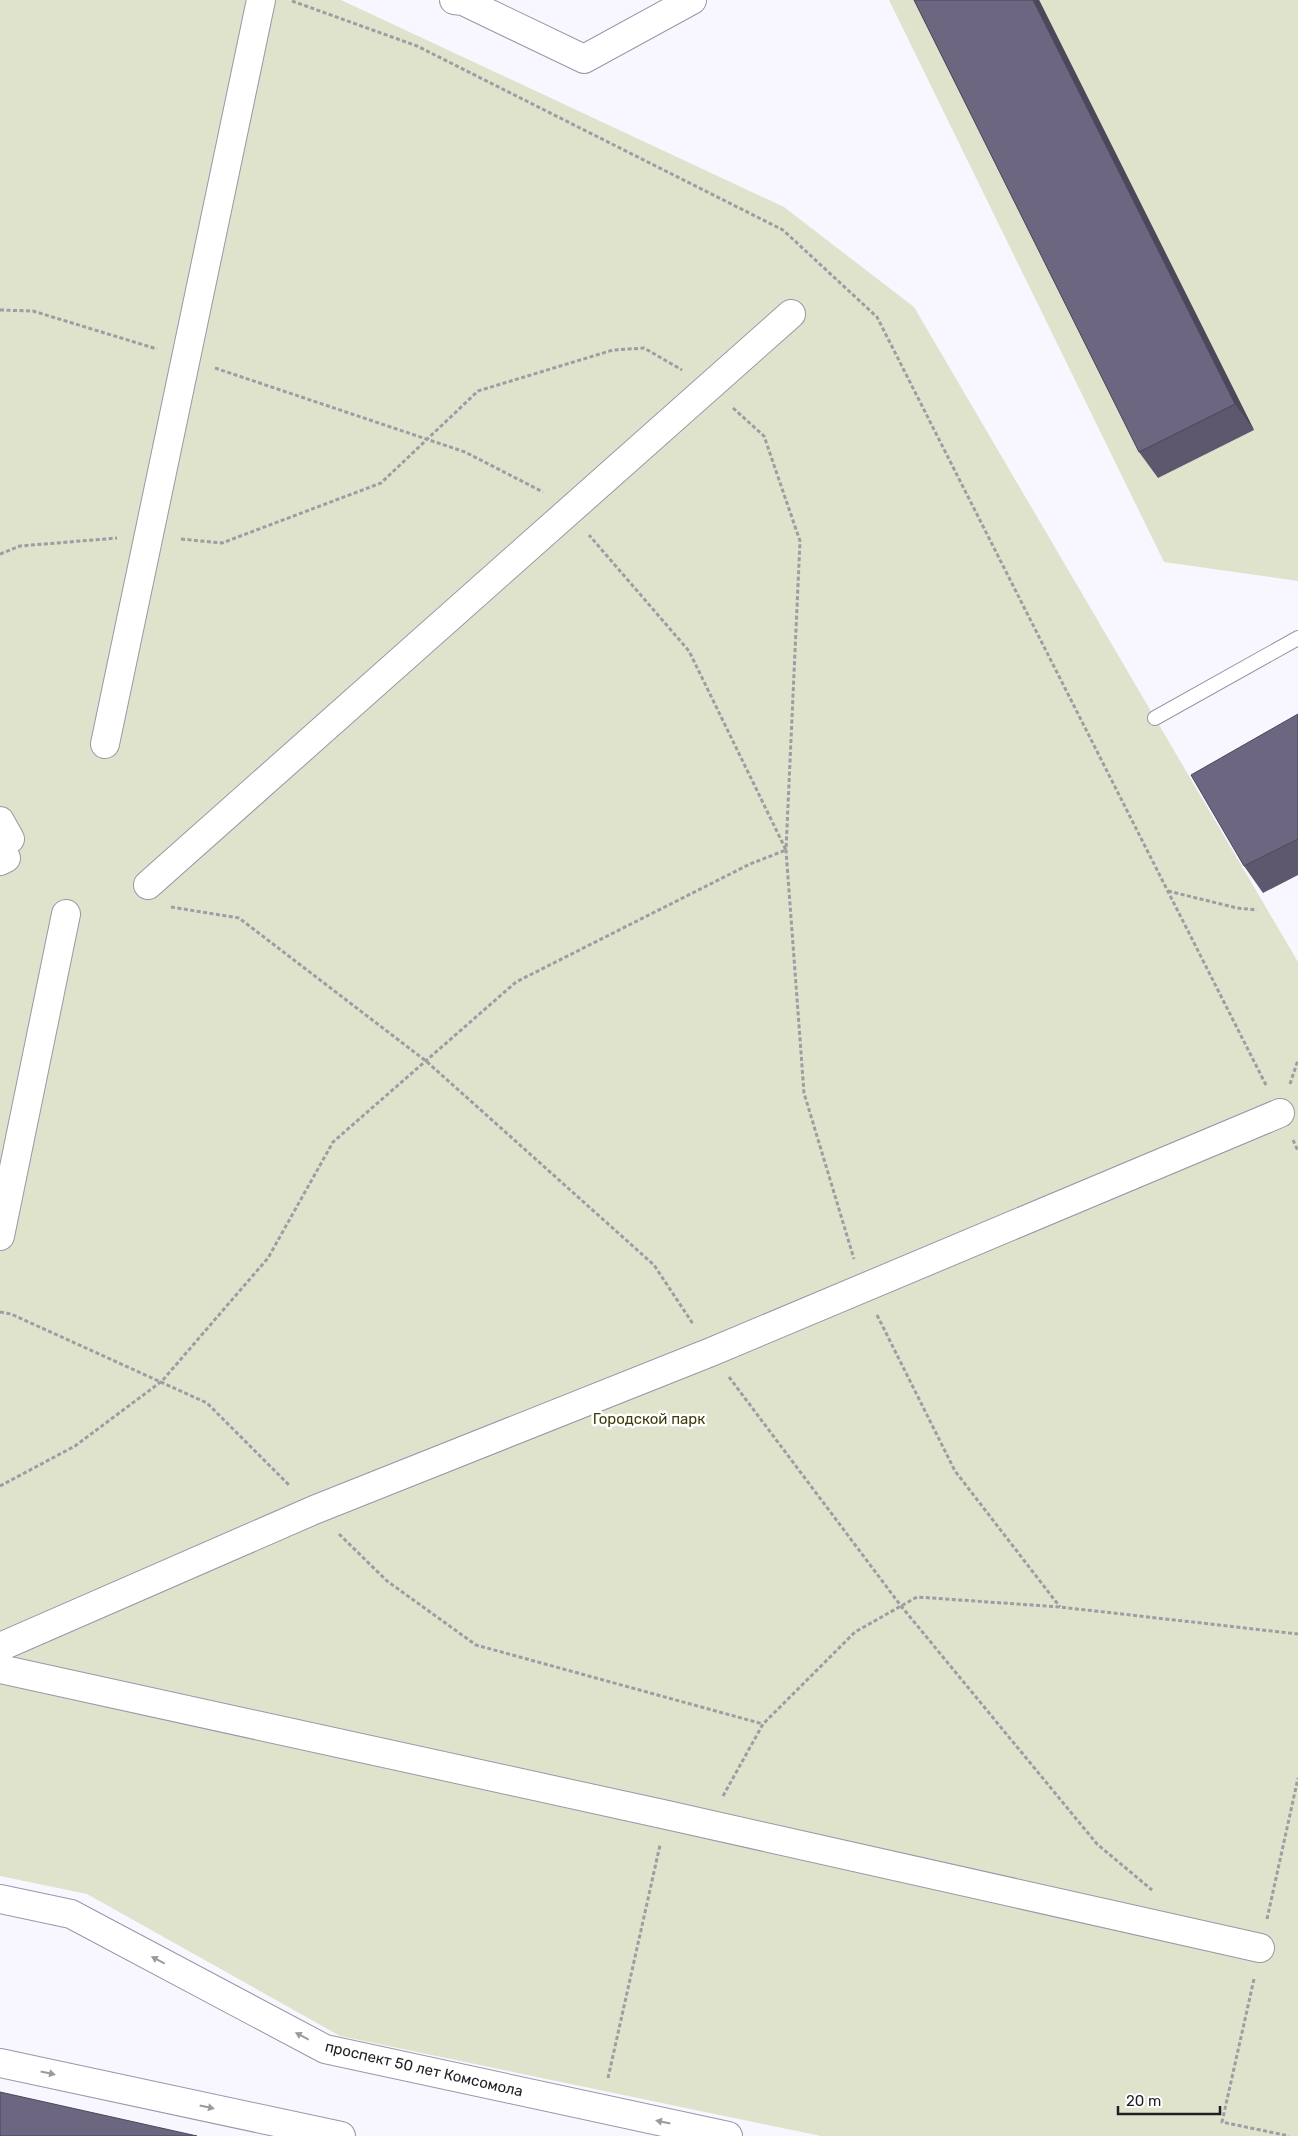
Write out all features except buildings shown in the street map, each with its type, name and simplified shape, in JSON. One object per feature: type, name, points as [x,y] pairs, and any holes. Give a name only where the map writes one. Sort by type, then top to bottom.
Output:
[{"type":"street","points":[[105,744],[261,0]]},
{"type":"street","points":[[454,0],[463,1],[584,59],[692,0]]},
{"type":"street","points":[[148,885],[791,314]]},
{"type":"street","points":[[0,1236],[66,914]]},
{"type":"street","points":[[0,1647],[314,1510],[711,1352],[1280,1113]]},
{"type":"street","points":[[0,1669],[667,1815],[1260,1948]]},
{"type":"street","name":"проспект 50 лет Комсомола","points":[[0,1899],[72,1914],[325,2049],[728,2136]]},
{"type":"street","points":[[0,2063],[340,2136]]},
{"type":"lane","points":[[1155,718],[1298,638]]},
{"type":"path","points":[[289,0],[416,46],[783,230],[877,317],[1298,1151]]},
{"type":"path","points":[[0,310],[33,311],[186,358],[428,439],[465,452],[558,499],[689,652],[786,850]]},
{"type":"path","points":[[0,554],[20,546],[148,535],[222,543],[381,483],[478,391],[612,350],[644,348],[710,386],[764,436],[800,541],[786,850],[804,1093],[863,1288],[955,1471],[1060,1607]]},
{"type":"path","points":[[0,1486],[75,1446],[162,1381],[268,1258],[333,1142],[516,982],[750,864],[786,850]]},
{"type":"path","points":[[1167,891],[1237,908],[1257,910]]},
{"type":"path","points":[[0,1312],[11,1314],[207,1403],[387,1581],[476,1645],[763,1724]]},
{"type":"path","points":[[707,1824],[763,1724],[855,1632],[917,1597],[1060,1607],[1298,1634]]},
{"type":"path","points":[[601,2109],[667,1815]]},
{"type":"green space","name":"Городской парк","points":[[0,0],[341,0],[784,207],[914,307],[1298,962],[1298,2136],[821,2136],[340,2036],[87,1894],[0,1876]]},
{"type":"green space","points":[[889,0],[1298,0],[1298,581],[1164,562]]}]
